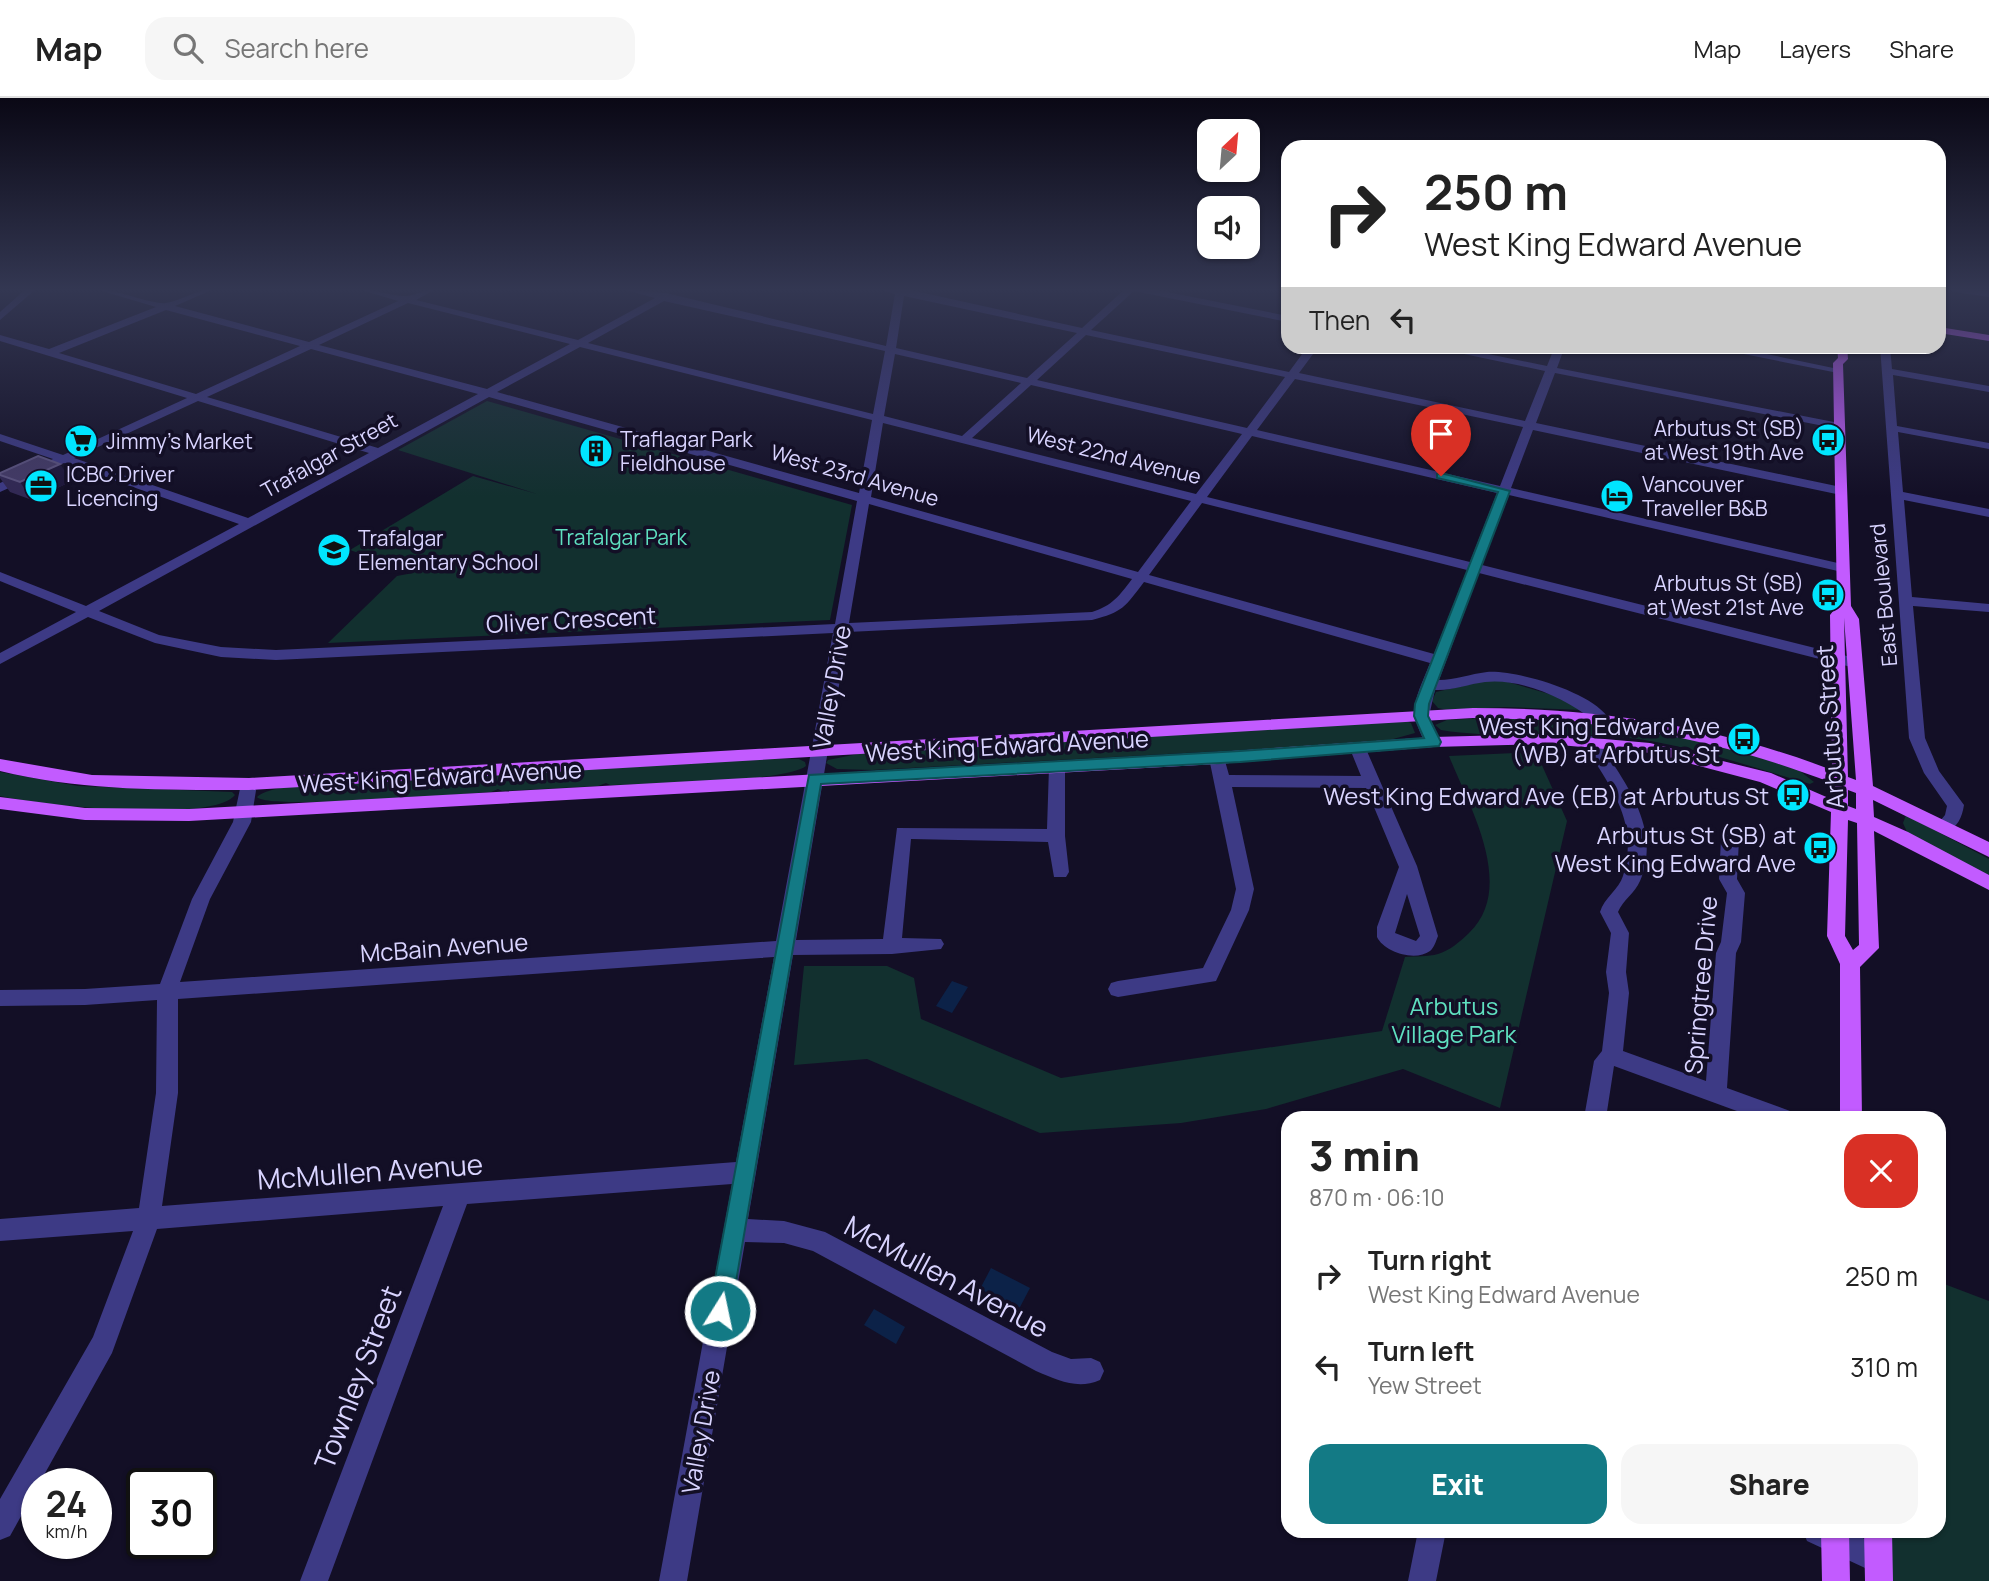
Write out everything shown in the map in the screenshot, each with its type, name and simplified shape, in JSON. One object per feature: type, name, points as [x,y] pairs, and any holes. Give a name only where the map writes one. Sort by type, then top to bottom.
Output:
[{"type":"main road","name":"Arbutus Street","points":[[1833,358],[1838,366],[1844,606],[1852,619],[1861,710],[1869,947],[1850,964]]},
{"type":"main road","name":"Arbutus Street","points":[[1838,366],[1843,358]]},
{"type":"main road","name":"Arbutus Street","points":[[1844,606],[1837,615],[1840,779],[1836,936],[1850,964],[1851,1111]]},
{"type":"main road","name":"West King Edward Avenue","points":[[0,765],[33,773],[106,783],[249,784],[1510,712],[1600,716],[1730,741],[1796,762],[1864,789],[1945,826],[1989,850]]},
{"type":"main road","name":"West King Edward Avenue","points":[[0,803],[48,811],[110,815],[244,812],[1217,758],[1433,742],[1509,739],[1590,741],[1650,748],[1765,778],[1865,818],[1952,861],[1989,883]]},
{"type":"main road","points":[[1830,1538],[1836,1581]]},
{"type":"main road","points":[[1878,1538],[1879,1570]]},
{"type":"street","points":[[66,358],[378,452]]},
{"type":"street","points":[[0,488],[282,358]]},
{"type":"street","name":"West 23rd Avenue","points":[[358,358],[1437,660]]},
{"type":"street","name":"Trafalgar Street","points":[[0,659],[550,358]]},
{"type":"street","name":"West 22nd Avenue","points":[[644,358],[1855,663]]},
{"type":"street","name":"Valley Drive","points":[[673,1581],[890,358]]},
{"type":"street","points":[[927,358],[1842,568]]},
{"type":"street","points":[[965,439],[1056,358]]},
{"type":"street","points":[[1208,358],[1841,491]]},
{"type":"street","name":"Oliver Crescent","points":[[0,576],[155,639],[188,646],[276,655],[1092,616],[1117,608],[1305,358]]},
{"type":"street","points":[[1493,358],[1839,426]]},
{"type":"street","points":[[1433,742],[1421,716],[1429,684],[1556,358]]},
{"type":"street","points":[[1788,358],[1838,366]]},
{"type":"street","name":"East Boulevard","points":[[1886,358],[1917,738],[1932,773],[1956,805],[1954,814],[1945,826]]},
{"type":"street","points":[[1887,371],[1989,389]]},
{"type":"street","points":[[1892,428],[1989,446]]},
{"type":"street","points":[[0,437],[249,523]]},
{"type":"street","points":[[1898,495],[1989,513]]},
{"type":"street","points":[[1907,601],[1989,608]]},
{"type":"street","points":[[1429,684],[1444,686],[1498,677],[1572,698],[1587,705],[1600,716]]},
{"type":"street","points":[[1590,741],[1628,806],[1635,821],[1636,835],[1632,880],[1614,901],[1609,912],[1620,933],[1616,972],[1619,993],[1612,1056]]},
{"type":"street","points":[[1358,749],[1408,866]]},
{"type":"street","points":[[1118,989],[1209,975],[1245,895],[1217,758]]},
{"type":"street","points":[[1057,767],[1056,836],[1060,872]]},
{"type":"street","points":[[1223,781],[1373,782]]},
{"type":"street","points":[[0,1526],[103,1344],[149,1218],[167,1093],[171,975],[201,899],[242,822],[249,784]]},
{"type":"street","points":[[892,946],[903,832],[1056,836]]},
{"type":"street","name":"Springtree Drive","points":[[1716,1094],[1727,953],[1731,942],[1736,893],[1728,879],[1730,839]]},
{"type":"street","name":"McBain Avenue","points":[[0,998],[85,997],[786,948],[934,944]]},
{"type":"street","points":[[1612,1056],[1763,1111]]},
{"type":"street","points":[[1596,1111],[1604,1061],[1612,1056]]},
{"type":"street","name":"McMullen Avenue","points":[[0,1230],[745,1172]]},
{"type":"street","name":"Townley Street","points":[[314,1581],[459,1195]]},
{"type":"street","name":"McMullen Avenue","points":[[734,1230],[784,1232],[817,1240],[1045,1362],[1071,1372],[1091,1371]]},
{"type":"street","points":[[1422,1581],[1431,1538]]},
{"type":"street","points":[[1835,1538],[1879,1570]]},
{"type":"green space","name":"Trafalgar Park","points":[[487,401],[852,505],[830,620],[328,643],[397,576],[413,573],[350,550],[473,476],[537,494],[398,450]]},
{"type":"green space","points":[[1489,680],[1501,680],[1570,700],[1583,710],[1505,707],[1447,710],[1438,708],[1432,701],[1436,692]]},
{"type":"green space","points":[[1523,716],[1667,731],[1796,768],[1814,782],[1810,784],[1710,754],[1633,738],[1462,733],[1441,730],[1435,725],[1447,720]]},
{"type":"green space","points":[[1406,721],[1411,723],[1415,733],[1386,741],[1349,744],[872,770],[837,769],[826,763],[828,760],[863,753]]},
{"type":"green space","name":"Arbutus Village Park","points":[[1536,752],[1567,821],[1500,1108],[1403,1069],[1266,1109],[1181,1123],[1040,1133],[867,1059],[794,1065],[804,966],[887,966],[914,978],[921,1019],[1061,1078],[1382,1031],[1405,957],[1438,954],[1459,942],[1483,914],[1489,893],[1489,870],[1477,822],[1449,756]]},
{"type":"green space","points":[[749,758],[799,759],[805,762],[806,766],[772,776],[713,781],[606,783],[598,786],[502,791],[498,789],[491,792],[327,802],[268,801],[257,797],[271,790],[331,781],[496,773],[502,776],[508,772]]},
{"type":"green space","points":[[0,772],[78,786],[232,792],[235,795],[220,804],[194,809],[123,810],[50,804],[0,796]]},
{"type":"green space","points":[[1906,815],[1989,859],[1989,877],[1907,832],[1903,823]]},
{"type":"green space","points":[[1946,1285],[1989,1301],[1989,1581],[1892,1581],[1891,1538],[1946,1538]]},
{"type":"water","points":[[952,981],[968,987],[952,1013],[936,1006]]},
{"type":"water","points":[[991,1268],[1030,1288],[1019,1309],[980,1289]]},
{"type":"water","points":[[874,1309],[905,1327],[896,1344],[864,1325]]},
{"type":"building","points":[[38,456],[60,464],[20,482],[0,475],[0,473]]},
{"type":"place","name":"Arbutus St (SB) at West 19th Ave","points":[[1828,440]]},
{"type":"place","name":"Jimmy's Market","points":[[81,441]]},
{"type":"place","name":"Traflagar Park Fieldhouse","points":[[596,451]]},
{"type":"place","name":"ICBC Driver Licencing","points":[[41,486]]},
{"type":"place","name":"Vancouver Traveller B&B","points":[[1617,496]]},
{"type":"place","name":"Trafalgar Elementary School","points":[[334,550]]},
{"type":"place","name":"Arbutus St (SB) at West 21st Ave","points":[[1828,595]]},
{"type":"place","name":"West King Edward Ave (WB) at Arbutus St","points":[[1744,739]]},
{"type":"place","name":"West King Edward Ave (EB) at Arbutus St","points":[[1793,795]]},
{"type":"place","name":"Arbutus St (SB) at West King Edward Ave","points":[[1820,848]]},
{"type":"route","points":[[720,1311],[814,779],[1240,757],[1433,742],[1421,716],[1422,704],[1505,491],[1441,476]]}]
